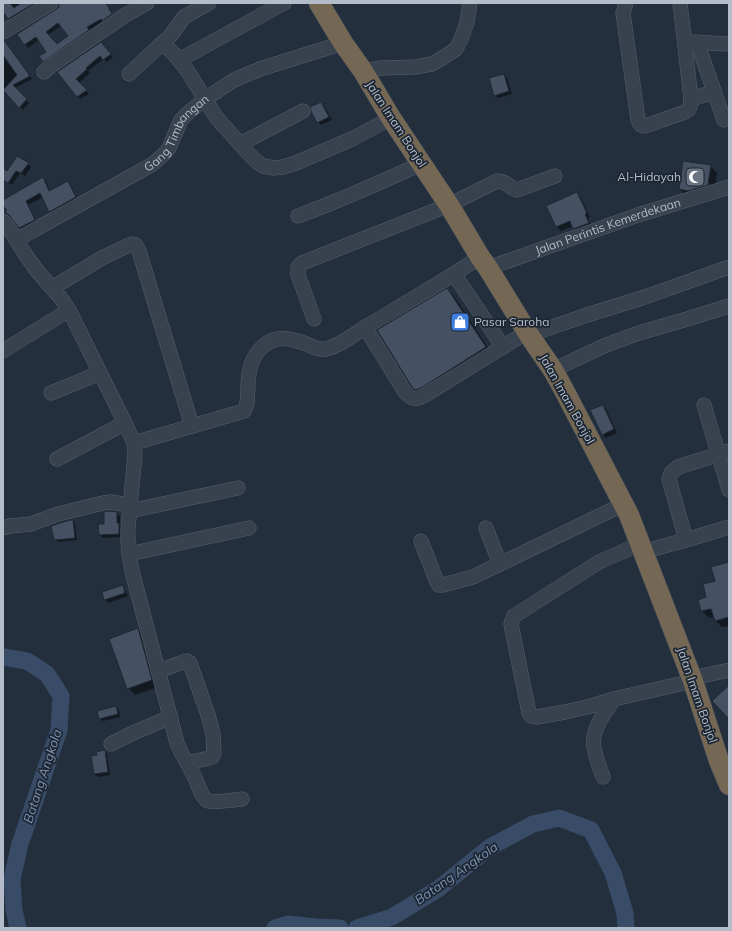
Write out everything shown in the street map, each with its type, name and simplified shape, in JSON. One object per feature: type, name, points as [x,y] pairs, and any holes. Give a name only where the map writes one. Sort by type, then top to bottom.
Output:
[{"type":"highway","name":"Jalan Imam Bonjol","points":[[319,3],[342,43],[362,71],[391,118],[449,205],[528,334],[553,370],[630,515],[694,681],[719,761],[729,786]]},
{"type":"street","points":[[3,32],[34,7],[51,3]]},
{"type":"street","points":[[44,72],[124,16],[147,3]]},
{"type":"street","points":[[129,74],[170,35],[184,18],[190,13],[209,3]]},
{"type":"street","points":[[179,60],[284,3]]},
{"type":"street","points":[[362,71],[381,68],[421,66],[432,64],[444,57],[456,49],[462,37],[467,22],[470,3]]},
{"type":"street","points":[[626,3],[624,13],[637,112],[640,124],[642,126],[689,110],[691,99],[690,42]]},
{"type":"street","points":[[680,3],[690,42],[714,92],[724,120]]},
{"type":"street","points":[[690,42],[729,44]]},
{"type":"street","points":[[162,43],[187,70],[216,116],[240,144],[257,162],[263,166],[274,168],[284,167],[296,163],[354,138],[391,118]]},
{"type":"street","name":"Gang Timbangan","points":[[16,240],[153,164],[169,148],[181,120],[206,99],[234,80],[260,69],[342,43]]},
{"type":"street","points":[[691,99],[714,92]]},
{"type":"street","points":[[240,144],[304,111]]},
{"type":"street","points":[[298,216],[328,205],[421,164]]},
{"type":"street","points":[[314,319],[298,275],[299,265],[308,260],[449,205],[497,182],[505,182],[517,190],[556,176]]},
{"type":"street","name":"Jalan Perintis Kemerdekaan","points":[[192,426],[244,411],[248,402],[250,369],[257,353],[265,344],[274,340],[282,338],[294,340],[318,349],[325,349],[337,345],[454,274],[484,263],[729,188]]},
{"type":"street","points":[[3,221],[34,266],[60,297],[68,310],[134,443],[135,455],[127,540],[129,554],[132,571],[179,748],[206,800],[217,802],[242,799]]},
{"type":"street","points":[[52,288],[108,255],[128,245],[136,245],[192,426],[134,443]]},
{"type":"street","points":[[364,328],[405,392],[411,398],[418,399],[528,334],[645,297],[729,267]]},
{"type":"street","points":[[454,274],[504,347]]},
{"type":"street","points":[[553,370],[606,345],[639,333],[729,306]]},
{"type":"street","points":[[3,351],[68,310]]},
{"type":"street","points":[[52,393],[100,373]]},
{"type":"street","points":[[704,405],[724,453],[729,490]]},
{"type":"street","points":[[57,459],[125,423]]},
{"type":"street","points":[[686,540],[669,479],[670,472],[678,467],[724,453]]},
{"type":"street","points":[[3,528],[31,524],[58,514],[104,503],[110,502],[130,508],[238,488]]},
{"type":"street","points":[[421,542],[437,582],[439,585],[443,585],[473,577],[624,504]]},
{"type":"street","points":[[729,527],[686,540],[653,548],[642,549],[599,562],[522,610],[514,616],[511,624],[529,713],[531,716],[537,717],[592,706],[614,699],[694,681],[702,676],[729,670]]},
{"type":"street","points":[[129,554],[249,528]]},
{"type":"street","points":[[486,528],[500,564]]},
{"type":"street","points":[[159,671],[186,661],[190,663],[208,715],[213,734],[214,754],[212,757],[187,763]]},
{"type":"street","points":[[604,777],[594,748],[594,740],[596,731],[604,714],[614,699]]},
{"type":"street","points":[[111,744],[171,717]]},
{"type":"building","points":[[3,3],[10,3],[14,8],[21,3],[35,3],[8,19],[3,12]]},
{"type":"building","points":[[59,3],[106,3],[112,14],[102,21],[101,19],[87,27],[89,30],[43,62],[39,56],[46,52],[36,37],[24,45],[17,34],[59,7]],"holes":[[[58,23],[68,36],[57,44],[46,32]]]},
{"type":"building","points":[[3,40],[30,76],[13,85],[27,99],[19,108],[3,90],[17,75],[3,55]]},
{"type":"building","points":[[101,42],[111,54],[103,60],[100,56],[76,79],[87,90],[77,97],[57,72]]},
{"type":"building","points":[[504,74],[509,91],[494,96],[489,78]]},
{"type":"building","points":[[321,102],[329,117],[317,123],[310,107]]},
{"type":"building","points":[[17,156],[29,163],[21,173],[16,171],[8,183],[3,180],[3,168],[7,171]]},
{"type":"building","name":"Al-Hidayah","points":[[683,161],[711,165],[708,185],[688,191],[679,189]]},
{"type":"building","points":[[43,177],[49,191],[68,181],[76,197],[49,212],[40,193],[26,201],[35,220],[19,228],[5,212],[7,210],[3,206],[3,200]]},
{"type":"building","points":[[577,192],[587,213],[585,214],[589,223],[573,229],[570,221],[556,227],[546,206]]},
{"type":"building","points":[[447,288],[486,347],[421,388],[415,390],[377,330]]},
{"type":"building","points":[[603,405],[614,429],[602,435],[590,410]]},
{"type":"building","points":[[104,512],[117,512],[119,534],[99,535],[98,524],[104,524]]},
{"type":"building","points":[[73,520],[75,538],[54,540],[51,526]]},
{"type":"building","points":[[729,562],[729,617],[715,621],[711,609],[701,611],[698,600],[706,597],[703,584],[715,581],[711,567]]},
{"type":"building","points":[[123,585],[125,593],[104,600],[102,592]]},
{"type":"building","points":[[138,628],[152,680],[127,689],[109,639]]},
{"type":"building","points":[[729,685],[729,719],[712,701]]},
{"type":"building","points":[[116,706],[118,714],[99,719],[97,711]]},
{"type":"building","points":[[105,750],[108,772],[94,774],[91,756],[97,755],[96,752]]},
{"type":"waterway","name":"Batang Angkola","points":[[3,657],[27,661],[47,674],[61,696],[59,730],[20,844],[12,879],[14,910],[18,928]]},
{"type":"waterway","name":"Batang Angkola","points":[[357,928],[392,917],[438,889],[490,847],[533,824],[559,818],[591,830],[613,873],[625,913],[626,928]]},
{"type":"waterway","name":"Batang Angkola","points":[[275,928],[288,924],[340,928]]},
{"type":"place","name":"Al-Hidayah","points":[[695,177]]},
{"type":"place","name":"Pasar Saroha","points":[[460,322]]}]
